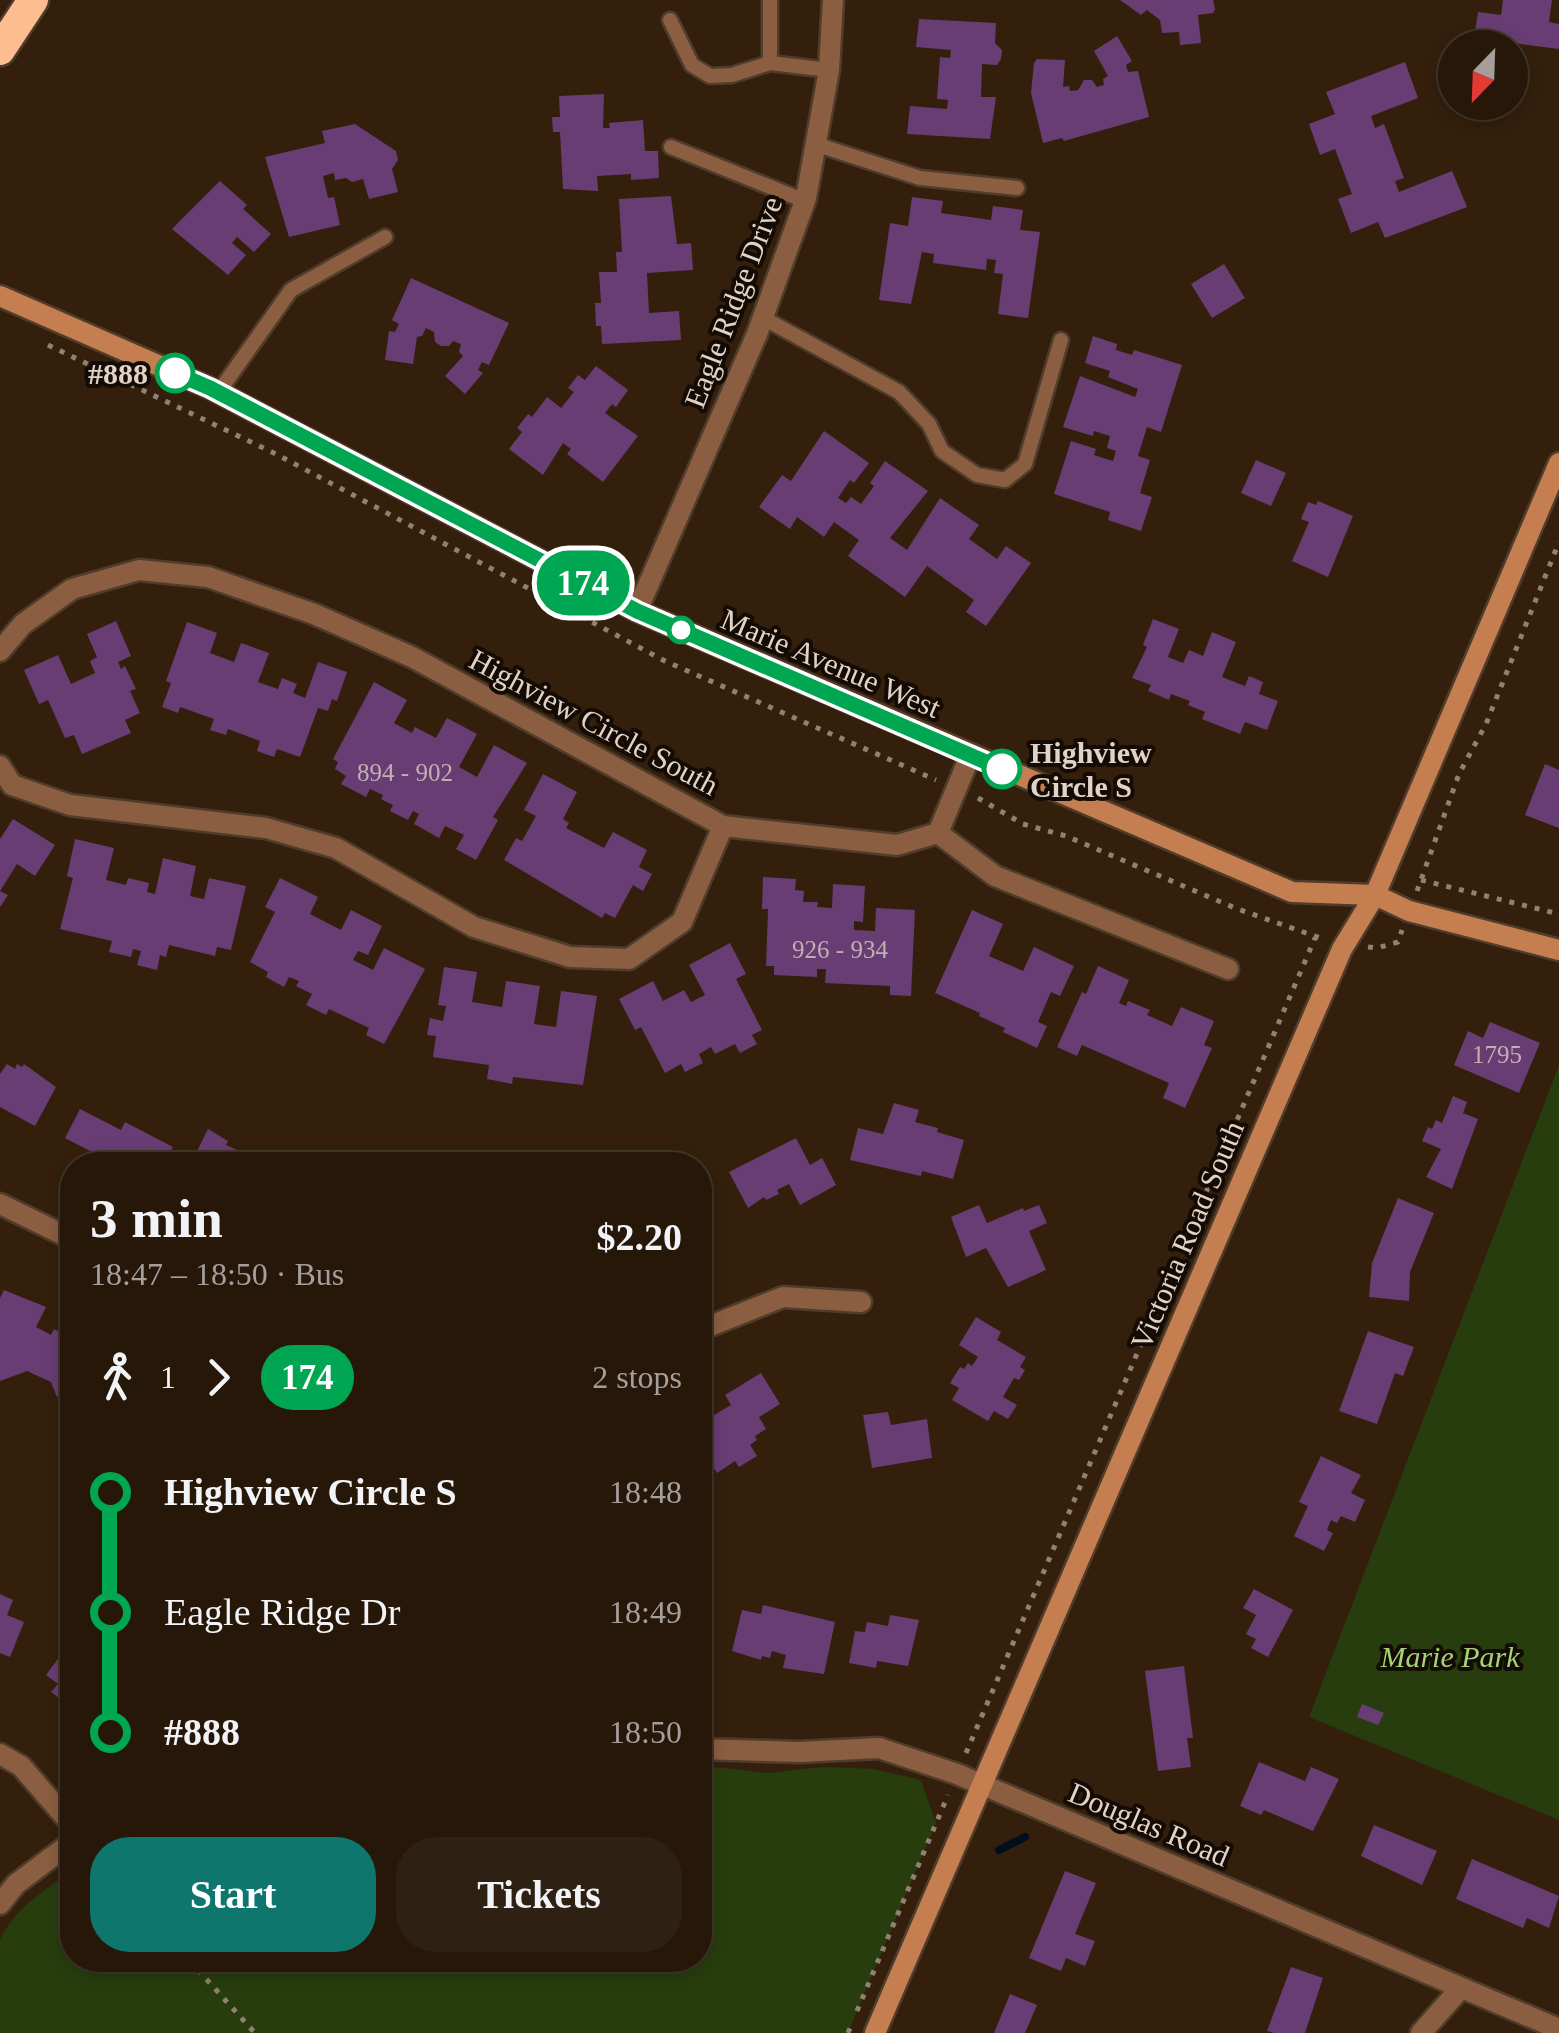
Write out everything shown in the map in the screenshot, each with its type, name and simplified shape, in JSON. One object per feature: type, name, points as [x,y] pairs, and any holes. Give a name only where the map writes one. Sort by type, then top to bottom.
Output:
[{"type":"highway","points":[[0,50],[32,0]]},
{"type":"street","name":"Eagle Ridge Drive","points":[[637,611],[763,318],[805,201],[829,70],[832,0]]},
{"type":"street","name":"Marie Avenue West","points":[[0,296],[218,392],[637,611],[1292,892],[1375,895],[1409,911],[1559,950]]},
{"type":"street","name":"Victoria Road South","points":[[876,2033],[1342,949],[1375,895],[1559,463]]},
{"type":"street","name":"Highview Circle South","points":[[0,651],[23,624],[72,589],[139,570],[208,577],[314,614],[412,657],[723,826],[898,845],[938,832]]},
{"type":"street","points":[[970,756],[938,832],[995,876],[1228,969]]},
{"type":"street","points":[[0,766],[12,785],[70,805],[266,828],[336,848],[474,927],[570,956],[629,958],[682,922],[723,826]]},
{"type":"street","points":[[0,1204],[60,1234]]},
{"type":"street","points":[[712,1325],[783,1297],[862,1302]]},
{"type":"street","name":"Douglas Road","points":[[712,1749],[798,1752],[879,1748],[957,1774],[1559,2029]]},
{"type":"street","points":[[0,1754],[21,1766],[60,1812]]},
{"type":"street","points":[[0,1904],[16,1884],[60,1851]]},
{"type":"street","points":[[1421,2033],[1460,1989]]},
{"type":"lane","points":[[770,0],[770,62]]},
{"type":"lane","points":[[670,20],[692,65],[710,76],[732,75],[770,62],[829,70]]},
{"type":"lane","points":[[816,144],[920,178],[1017,188]]},
{"type":"lane","points":[[671,147],[805,201]]},
{"type":"lane","points":[[218,392],[291,290],[385,236]]},
{"type":"lane","points":[[763,318],[898,392],[929,424],[942,451],[978,475],[1005,480],[1025,464],[1062,340]]},
{"type":"path","points":[[1559,542],[1486,724],[1459,774],[1421,880],[1559,914]]},
{"type":"path","points":[[848,2033],[1316,938]]},
{"type":"path","points":[[200,1972],[255,2033]]},
{"type":"green space","name":"Marie Park","points":[[1559,1065],[1559,1820],[1309,1717]]},
{"type":"green space","points":[[712,1767],[768,1773],[823,1767],[874,1769],[921,1780],[936,1823],[848,2033],[0,2033],[0,1940],[22,1909],[60,1879],[60,1972],[712,1972]]},
{"type":"building","points":[[1120,0],[1213,0],[1215,9],[1213,13],[1198,15],[1201,43],[1180,45],[1179,32],[1162,33],[1160,20],[1147,10],[1141,15]]},
{"type":"building","points":[[1503,0],[1552,0],[1549,22],[1559,24],[1559,49],[1528,45],[1528,30],[1475,30],[1478,12],[1501,15]]},
{"type":"building","points":[[919,19],[996,23],[995,43],[1002,50],[1001,59],[997,65],[982,64],[981,97],[996,97],[990,139],[907,134],[910,106],[947,109],[948,100],[937,99],[940,57],[950,58],[951,50],[916,47]]},
{"type":"building","points":[[1117,36],[1132,61],[1126,65],[1128,72],[1138,71],[1149,117],[1064,141],[1062,138],[1043,143],[1031,93],[1034,63],[1037,59],[1065,60],[1063,87],[1069,86],[1070,91],[1078,90],[1084,80],[1092,80],[1097,87],[1104,85],[1103,79],[1108,76],[1094,51]]},
{"type":"building","points":[[1405,62],[1418,98],[1371,116],[1375,128],[1384,124],[1404,178],[1395,181],[1399,192],[1452,171],[1467,207],[1385,238],[1378,222],[1351,233],[1338,199],[1352,194],[1335,149],[1320,155],[1309,124],[1335,114],[1326,92]]},
{"type":"building","points":[[604,94],[603,128],[610,128],[609,123],[643,120],[645,151],[658,151],[659,178],[631,180],[631,174],[597,176],[598,191],[563,189],[560,132],[553,132],[552,117],[560,117],[559,96]]},
{"type":"building","points":[[355,124],[396,151],[398,160],[392,169],[398,192],[369,199],[363,179],[335,180],[334,173],[323,176],[328,198],[334,197],[340,225],[289,237],[265,157],[325,143],[322,131]]},
{"type":"building","points":[[220,181],[271,234],[254,252],[237,237],[232,243],[246,255],[228,275],[172,229]]},
{"type":"building","points":[[671,196],[677,244],[691,243],[693,270],[647,273],[649,313],[679,311],[681,340],[602,344],[595,303],[601,303],[599,272],[617,272],[616,252],[622,252],[619,199]]},
{"type":"building","points":[[912,197],[943,201],[941,213],[991,220],[993,206],[1023,210],[1020,230],[1040,232],[1028,318],[998,314],[1003,274],[994,273],[996,260],[987,259],[986,270],[933,263],[934,254],[922,252],[911,304],[879,300],[890,223],[908,226]]},
{"type":"building","points":[[1224,264],[1245,298],[1212,318],[1191,284]]},
{"type":"building","points":[[411,278],[509,323],[489,365],[482,362],[478,370],[483,373],[465,394],[445,376],[463,356],[459,352],[461,344],[453,341],[449,346],[441,346],[435,342],[434,332],[426,328],[417,337],[413,364],[385,360],[389,331],[395,332],[399,324],[392,320]]},
{"type":"building","points":[[1093,336],[1117,344],[1116,350],[1132,355],[1134,350],[1182,365],[1161,432],[1147,427],[1138,456],[1150,460],[1140,493],[1152,497],[1141,531],[1108,520],[1110,512],[1054,494],[1071,441],[1096,449],[1094,455],[1113,461],[1116,451],[1107,448],[1110,436],[1094,431],[1093,436],[1063,427],[1080,376],[1135,397],[1138,389],[1108,377],[1110,371],[1085,363]]},
{"type":"building","points":[[596,366],[628,390],[616,407],[612,404],[605,413],[638,436],[603,482],[567,454],[571,449],[563,443],[543,475],[509,449],[522,432],[517,428],[528,414],[532,417],[547,397],[561,408],[574,392],[568,388],[578,375],[585,380]]},
{"type":"building","points":[[824,431],[869,463],[838,498],[846,503],[851,497],[861,504],[885,461],[928,491],[890,538],[907,550],[940,498],[979,525],[969,539],[997,559],[1006,546],[1031,563],[986,626],[966,612],[974,600],[927,566],[905,597],[848,556],[859,540],[834,522],[824,537],[797,517],[790,529],[759,507],[782,475],[791,481]]},
{"type":"building","points":[[1256,460],[1286,473],[1271,506],[1241,493]]},
{"type":"building","points":[[1318,501],[1353,516],[1328,577],[1292,561],[1309,522],[1301,519],[1308,502],[1316,505]]},
{"type":"building","points":[[1153,619],[1179,629],[1168,657],[1183,663],[1189,650],[1203,656],[1212,632],[1236,642],[1222,677],[1245,686],[1249,676],[1263,682],[1259,694],[1278,701],[1267,730],[1245,722],[1240,734],[1202,719],[1205,712],[1188,705],[1190,701],[1171,694],[1169,700],[1148,691],[1151,685],[1132,678],[1147,647],[1143,645]]},
{"type":"building","points":[[116,621],[131,656],[118,662],[121,669],[125,666],[136,689],[130,691],[140,713],[125,720],[131,733],[82,754],[74,735],[65,738],[48,700],[39,704],[24,670],[58,655],[71,684],[95,673],[90,661],[97,657],[87,634]]},
{"type":"building","points":[[187,622],[217,633],[210,653],[234,662],[241,643],[269,653],[258,682],[278,689],[282,678],[297,684],[293,693],[305,698],[318,662],[347,672],[337,701],[332,699],[328,711],[318,708],[300,757],[277,749],[274,757],[257,751],[260,741],[228,729],[226,735],[210,730],[214,719],[180,707],[178,713],[162,707],[171,683],[166,681]]},
{"type":"building","points":[[374,682],[407,700],[394,723],[412,733],[415,727],[436,738],[447,718],[477,734],[459,767],[477,777],[494,745],[527,763],[493,817],[498,820],[476,860],[456,849],[464,835],[445,826],[439,838],[414,824],[419,814],[413,811],[408,820],[390,811],[393,805],[381,799],[383,795],[370,789],[366,797],[341,784],[346,776],[335,769],[338,762],[333,759]]},
{"type":"building","points":[[1545,764],[1559,770],[1559,828],[1525,815]]},
{"type":"building","points":[[543,774],[577,792],[563,819],[569,823],[566,828],[604,848],[613,832],[647,850],[639,867],[652,874],[643,891],[633,885],[615,918],[605,913],[602,918],[504,860],[516,838],[522,841],[536,816],[524,810]]},
{"type":"building","points":[[13,819],[55,845],[35,876],[17,864],[0,891],[0,839]]},
{"type":"building","points":[[75,839],[114,848],[106,880],[126,885],[128,878],[149,883],[147,892],[155,894],[163,858],[196,866],[190,896],[204,899],[209,878],[246,886],[231,950],[217,947],[215,956],[169,945],[166,957],[160,955],[157,970],[137,965],[141,951],[133,949],[131,957],[109,952],[112,941],[60,929],[73,878],[67,876]]},
{"type":"building","points":[[763,877],[796,879],[795,890],[804,891],[803,902],[818,902],[817,907],[832,908],[833,884],[865,886],[863,922],[854,921],[854,930],[875,931],[876,908],[915,910],[911,996],[890,995],[890,986],[825,983],[826,969],[817,969],[817,977],[774,975],[774,966],[766,966],[768,909],[762,909]]},
{"type":"building","points":[[280,878],[318,897],[310,914],[341,930],[351,910],[382,926],[368,955],[358,951],[353,960],[373,970],[384,948],[425,969],[384,1044],[366,1035],[369,1028],[329,1009],[326,1015],[306,1005],[312,994],[296,986],[299,981],[289,977],[284,987],[250,962],[275,912],[265,907]]},
{"type":"building","points":[[0,891],[8,895],[0,907]]},
{"type":"building","points":[[972,910],[1003,924],[989,956],[1023,971],[1034,947],[1074,966],[1060,996],[1051,992],[1038,1022],[1047,1026],[1037,1048],[1003,1032],[1005,1028],[979,1016],[980,1013],[935,993]]},
{"type":"building","points":[[730,943],[746,974],[736,979],[762,1030],[752,1035],[757,1044],[740,1053],[735,1044],[715,1054],[711,1047],[699,1054],[703,1063],[685,1072],[681,1064],[665,1073],[641,1027],[635,1030],[619,999],[653,981],[663,1001],[684,990],[691,1002],[705,995],[689,965]]},
{"type":"building","points":[[1098,966],[1129,980],[1119,1003],[1126,1006],[1128,1001],[1150,1010],[1147,1015],[1172,1026],[1181,1007],[1214,1021],[1204,1045],[1212,1048],[1185,1108],[1163,1098],[1169,1083],[1082,1045],[1077,1056],[1057,1047]]},
{"type":"building","points":[[444,967],[477,972],[472,1002],[502,1007],[506,981],[540,986],[534,1024],[556,1027],[561,991],[597,996],[583,1085],[513,1077],[512,1084],[487,1079],[489,1065],[433,1057],[436,1036],[427,1035],[430,1018],[443,1021],[446,1006],[438,1005]]},
{"type":"building","points":[[1490,1022],[1540,1043],[1519,1093],[1454,1065],[1468,1031],[1483,1038]]},
{"type":"building","points":[[7,1064],[15,1069],[17,1064],[24,1064],[56,1087],[35,1126],[0,1107],[0,1074]]},
{"type":"building","points":[[1453,1096],[1467,1102],[1463,1113],[1478,1119],[1452,1189],[1426,1177],[1441,1149],[1422,1141],[1428,1127],[1432,1129],[1436,1120],[1442,1123]]},
{"type":"building","points":[[894,1103],[919,1110],[915,1122],[964,1140],[953,1179],[850,1160],[858,1128],[883,1134]]},
{"type":"building","points":[[80,1109],[121,1130],[125,1122],[173,1147],[170,1152],[92,1152],[65,1138]]},
{"type":"building","points":[[208,1129],[228,1141],[226,1145],[242,1152],[196,1152]]},
{"type":"building","points":[[796,1138],[810,1165],[822,1158],[836,1185],[800,1205],[789,1184],[777,1190],[779,1194],[766,1200],[764,1197],[748,1208],[729,1172]]},
{"type":"building","points":[[1398,1198],[1434,1213],[1410,1272],[1409,1301],[1369,1297],[1372,1263]]},
{"type":"building","points":[[979,1205],[987,1223],[1039,1205],[1047,1223],[1029,1231],[1046,1270],[1008,1287],[986,1248],[966,1257],[951,1217]]},
{"type":"building","points":[[4,1290],[46,1307],[36,1327],[51,1335],[54,1329],[60,1332],[60,1396],[51,1382],[27,1371],[0,1381],[0,1298]]},
{"type":"building","points":[[976,1317],[1001,1332],[997,1340],[1026,1357],[1020,1367],[1025,1370],[1019,1380],[1014,1378],[1003,1397],[1017,1405],[1008,1419],[994,1411],[988,1421],[952,1400],[959,1388],[950,1383],[960,1367],[964,1369],[968,1363],[972,1366],[978,1357],[959,1345]]},
{"type":"building","points":[[1368,1331],[1414,1347],[1403,1376],[1395,1373],[1377,1424],[1339,1411]]},
{"type":"building","points":[[761,1373],[780,1404],[759,1417],[766,1429],[750,1445],[757,1456],[739,1467],[735,1461],[717,1473],[712,1465],[712,1416],[731,1405],[725,1395]]},
{"type":"building","points":[[888,1412],[891,1425],[927,1419],[932,1458],[872,1468],[863,1415]]},
{"type":"building","points":[[1321,1456],[1361,1475],[1351,1493],[1365,1500],[1355,1522],[1341,1516],[1337,1523],[1331,1520],[1327,1530],[1333,1533],[1324,1551],[1294,1536],[1308,1506],[1299,1502]]},
{"type":"building","points":[[1254,1589],[1293,1610],[1268,1657],[1251,1648],[1256,1639],[1246,1634],[1256,1615],[1243,1608]]},
{"type":"building","points":[[0,1594],[13,1600],[7,1615],[24,1622],[10,1657],[0,1653]]},
{"type":"building","points":[[763,1605],[835,1622],[824,1674],[783,1668],[786,1655],[772,1651],[770,1658],[762,1656],[761,1660],[732,1651],[742,1610],[761,1614]]},
{"type":"building","points":[[890,1615],[919,1620],[908,1666],[877,1661],[876,1668],[849,1663],[855,1631],[865,1632],[867,1622],[888,1626]]},
{"type":"building","points":[[60,1656],[60,1699],[51,1692],[58,1684],[46,1675]]},
{"type":"building","points":[[1184,1666],[1193,1738],[1187,1738],[1191,1767],[1158,1771],[1145,1671]]},
{"type":"building","points":[[1362,1704],[1384,1713],[1378,1725],[1357,1717]]},
{"type":"building","points":[[1259,1762],[1305,1781],[1311,1767],[1339,1779],[1313,1831],[1264,1810],[1261,1815],[1240,1806]]},
{"type":"building","points":[[1374,1825],[1437,1851],[1422,1885],[1361,1856]]},
{"type":"building","points":[[1472,1859],[1559,1896],[1549,1928],[1527,1918],[1523,1928],[1456,1899]]},
{"type":"building","points":[[1065,1871],[1096,1883],[1075,1934],[1095,1941],[1085,1966],[1066,1958],[1061,1971],[1029,1958]]},
{"type":"building","points":[[1291,1967],[1323,1978],[1305,2033],[1267,2031]]},
{"type":"building","points":[[1010,1994],[1037,2005],[1025,2033],[994,2033]]},
{"type":"waterway","points":[[999,1850],[1025,1837]]},
{"type":"bus line","name":"174","points":[[175,373],[637,611],[1002,769]]},
{"type":"place","name":"#888","points":[[175,373]]},
{"type":"place","name":"Highview Circle S","points":[[1002,769]]}]
